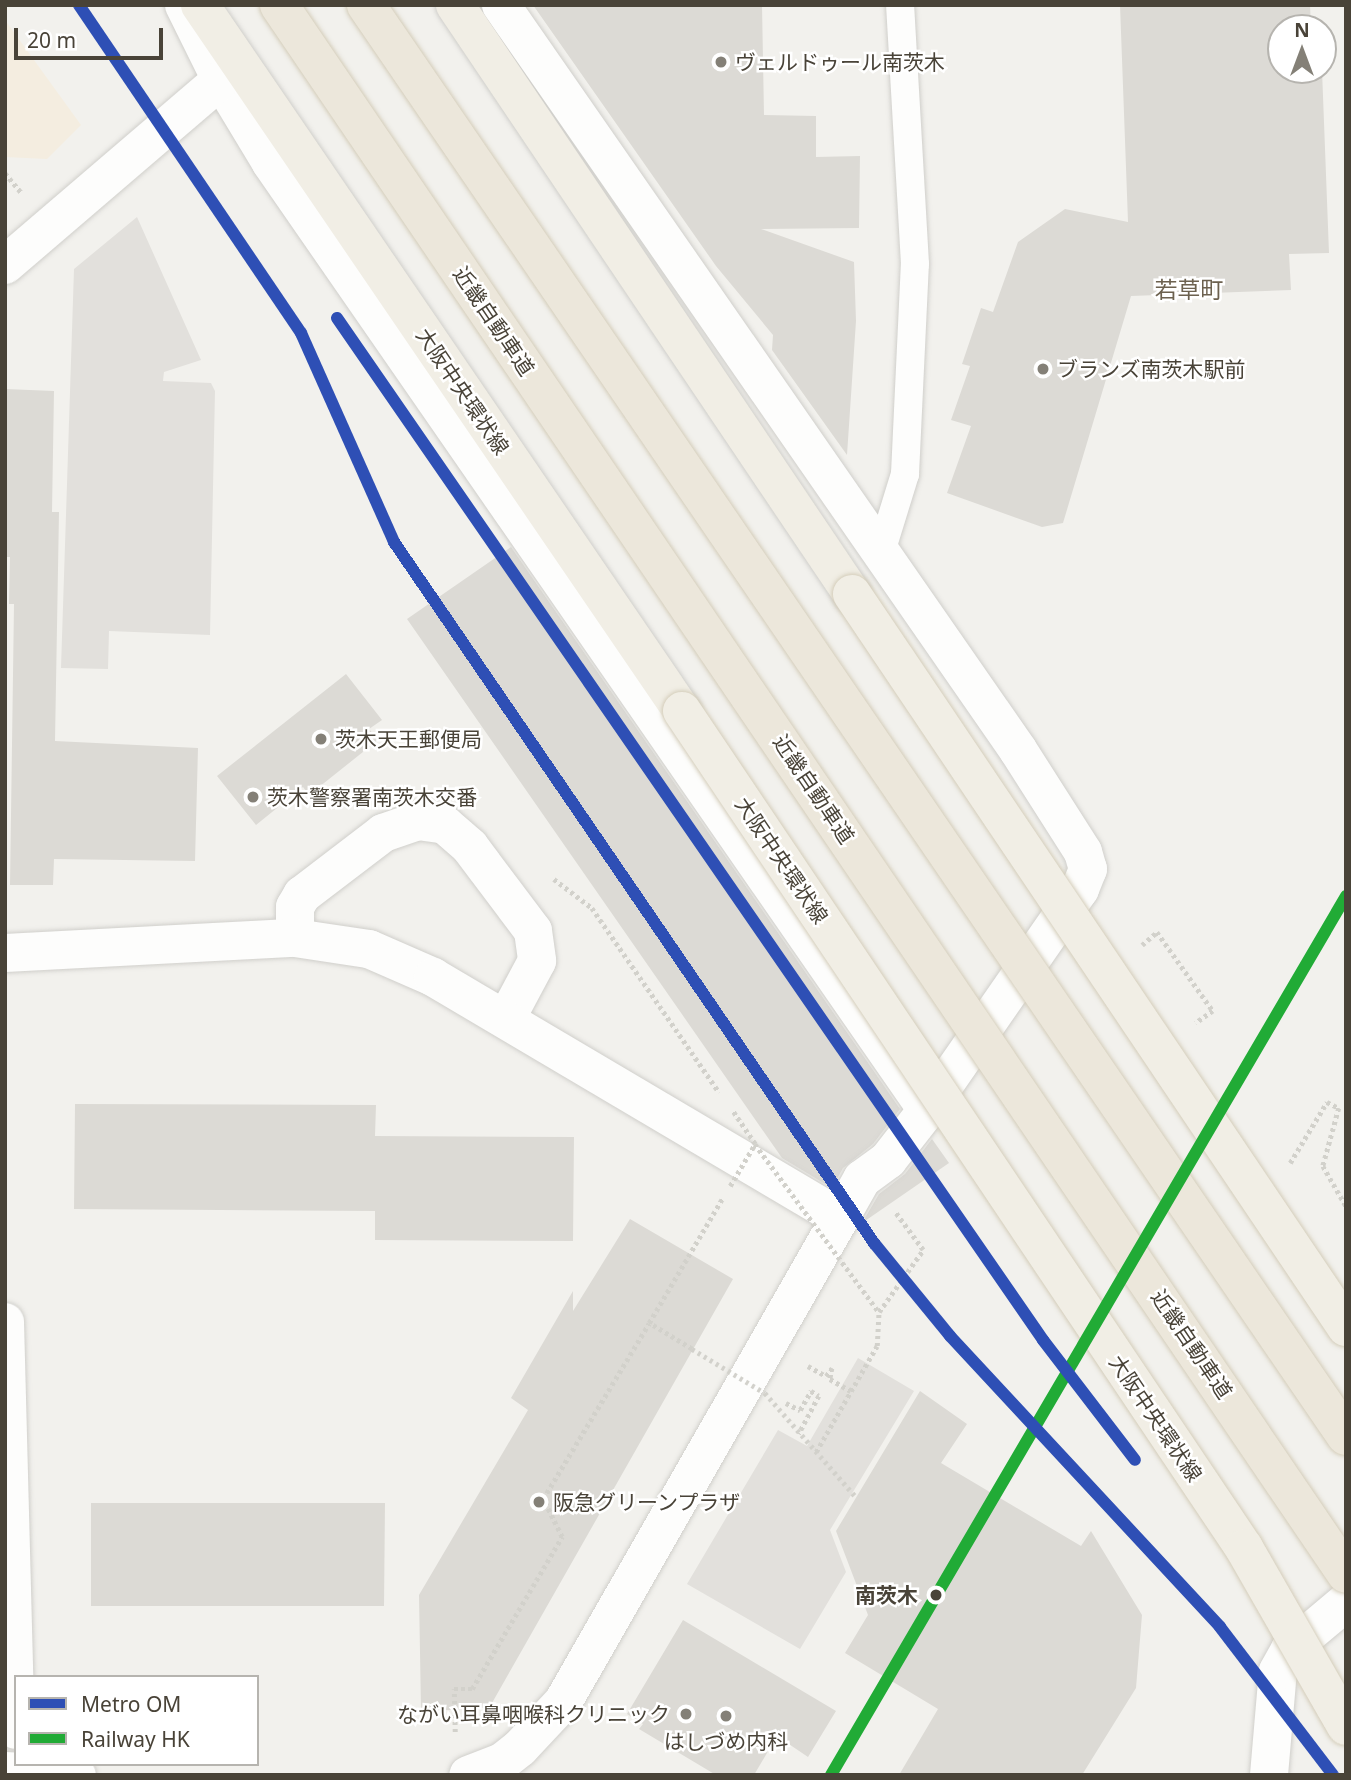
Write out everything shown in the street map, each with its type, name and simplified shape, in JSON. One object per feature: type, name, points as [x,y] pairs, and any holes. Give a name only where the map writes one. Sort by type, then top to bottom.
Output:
[{"type":"highway","name":"近畿自動車道","points":[[279,5],[1346,1574]]},
{"type":"highway","points":[[366,5],[1346,1436]]},
{"type":"main road","name":"大阪中央環状線","points":[[200,5],[682,711],[1244,1548],[1346,1726]]},
{"type":"main road","points":[[455,5],[1346,1327]]},
{"type":"street","points":[[184,5],[221,80],[271,163],[927,1110]]},
{"type":"street","points":[[468,1775],[502,1762],[520,1748],[563,1702],[862,1179],[888,1160],[927,1110],[1080,889],[1088,869],[1083,852],[1018,750],[501,5]]},
{"type":"street","points":[[5,265],[221,80]]},
{"type":"street","points":[[295,938],[295,907],[302,895],[383,833],[418,821],[445,825],[470,847],[533,931],[537,961],[506,1019]]},
{"type":"street","points":[[5,953],[295,938],[338,941],[399,960],[506,1019],[841,1217]]},
{"type":"street","points":[[5,1322],[15,1675]]},
{"type":"street","points":[[1269,1775],[1278,1671],[1290,1649],[1346,1602]]},
{"type":"street","points":[[19,1770],[77,1775]]},
{"type":"lane","points":[[881,552],[905,474],[915,264],[900,5]]},
{"type":"path","points":[[5,173],[29,202]]},
{"type":"path","points":[[550,877],[592,908],[755,1144],[878,1312]]},
{"type":"path","points":[[1142,945],[1157,932],[1213,1011]]},
{"type":"path","points":[[1282,1175],[1327,1102],[1339,1108],[1322,1166],[1346,1206]]},
{"type":"path","points":[[455,1711],[454,1689],[472,1689],[562,1536],[543,1499],[755,1144]]},
{"type":"path","points":[[816,1452],[877,1346],[878,1312],[923,1250],[889,1204]]},
{"type":"path","points":[[649,1323],[765,1393],[856,1497]]},
{"type":"path","points":[[807,1366],[826,1376],[832,1368],[830,1379],[851,1391]]},
{"type":"path","points":[[780,1400],[800,1410],[811,1391],[819,1396],[799,1433]]},
{"type":"shaded area","points":[[5,20],[81,125],[47,159],[5,157]]},
{"type":"shaded area","points":[[137,217],[201,360],[164,372],[163,381],[211,383],[215,391],[210,635],[109,631],[108,669],[61,668],[74,269]]},
{"type":"shaded area","points":[[858,1358],[914,1391],[830,1530],[846,1572],[800,1649],[687,1584],[778,1430],[807,1446]]},
{"type":"building","points":[[533,5],[762,5],[764,115],[816,116],[816,157],[860,156],[859,228],[761,229],[854,262],[856,321],[847,455],[772,350],[773,335],[716,266]]},
{"type":"building","points":[[1120,5],[1310,5],[1310,14],[1267,14],[1267,84],[1323,84],[1329,253],[1289,254],[1291,290],[1131,296],[1063,523],[1042,527],[947,493],[971,426],[951,420],[970,366],[962,364],[981,308],[993,312],[1018,242],[1065,209],[1128,222]]},
{"type":"building","points":[[5,389],[54,391],[52,512],[59,512],[55,741],[198,748],[195,861],[54,859],[53,885],[10,885],[14,604],[9,604],[10,557],[6,557]]},
{"type":"building","points":[[511,547],[900,1109],[873,1144],[843,1168],[832,1188],[782,1158],[407,619]]},
{"type":"building","points":[[346,674],[382,720],[369,729],[378,740],[309,795],[303,787],[256,825],[217,776]]},
{"type":"building","points":[[75,1104],[376,1105],[375,1136],[574,1137],[573,1241],[375,1240],[375,1211],[74,1209]]},
{"type":"building","points":[[932,1139],[949,1163],[862,1223],[879,1194],[905,1174]]},
{"type":"building","name":"阪急グリーンプラザ","points":[[630,1219],[733,1279],[492,1703],[478,1710],[421,1710],[419,1595],[528,1410],[511,1398],[573,1291],[573,1311]]},
{"type":"building","points":[[920,1391],[967,1424],[941,1463],[1081,1546],[1091,1531],[1142,1615],[1136,1688],[1082,1775],[899,1775],[938,1709],[845,1653],[868,1615],[836,1531]]},
{"type":"building","points":[[91,1503],[385,1503],[384,1606],[91,1606]]},
{"type":"building","points":[[683,1620],[836,1711],[808,1757],[777,1736],[754,1775],[716,1775],[639,1729],[643,1724],[627,1714]]},
{"type":"metro line","name":"OM","points":[[79,5],[301,333],[394,542],[874,1243],[950,1336],[1220,1627],[1333,1775]]},
{"type":"metro line","name":"OM","points":[[337,318],[1043,1340],[1135,1460]]},
{"type":"rail line","name":"HK","points":[[831,1775],[1346,896]]},
{"type":"place","name":"ヴェルドゥール南茨木","points":[[721,62]]},
{"type":"place","name":"ブランズ南茨木駅前","points":[[1043,369]]},
{"type":"place","name":"茨木天王郵便局","points":[[321,739]]},
{"type":"place","name":"茨木警察署南茨木交番","points":[[253,797]]},
{"type":"place","name":"阪急グリーンプラザ","points":[[539,1502]]},
{"type":"place","name":"南茨木","points":[[936,1595]]},
{"type":"place","name":"ながい耳鼻咽喉科クリニック","points":[[686,1714]]},
{"type":"place","name":"はしづめ内科","points":[[726,1716]]},
{"type":"district","name":"若草町","points":[[1189,289]]}]
